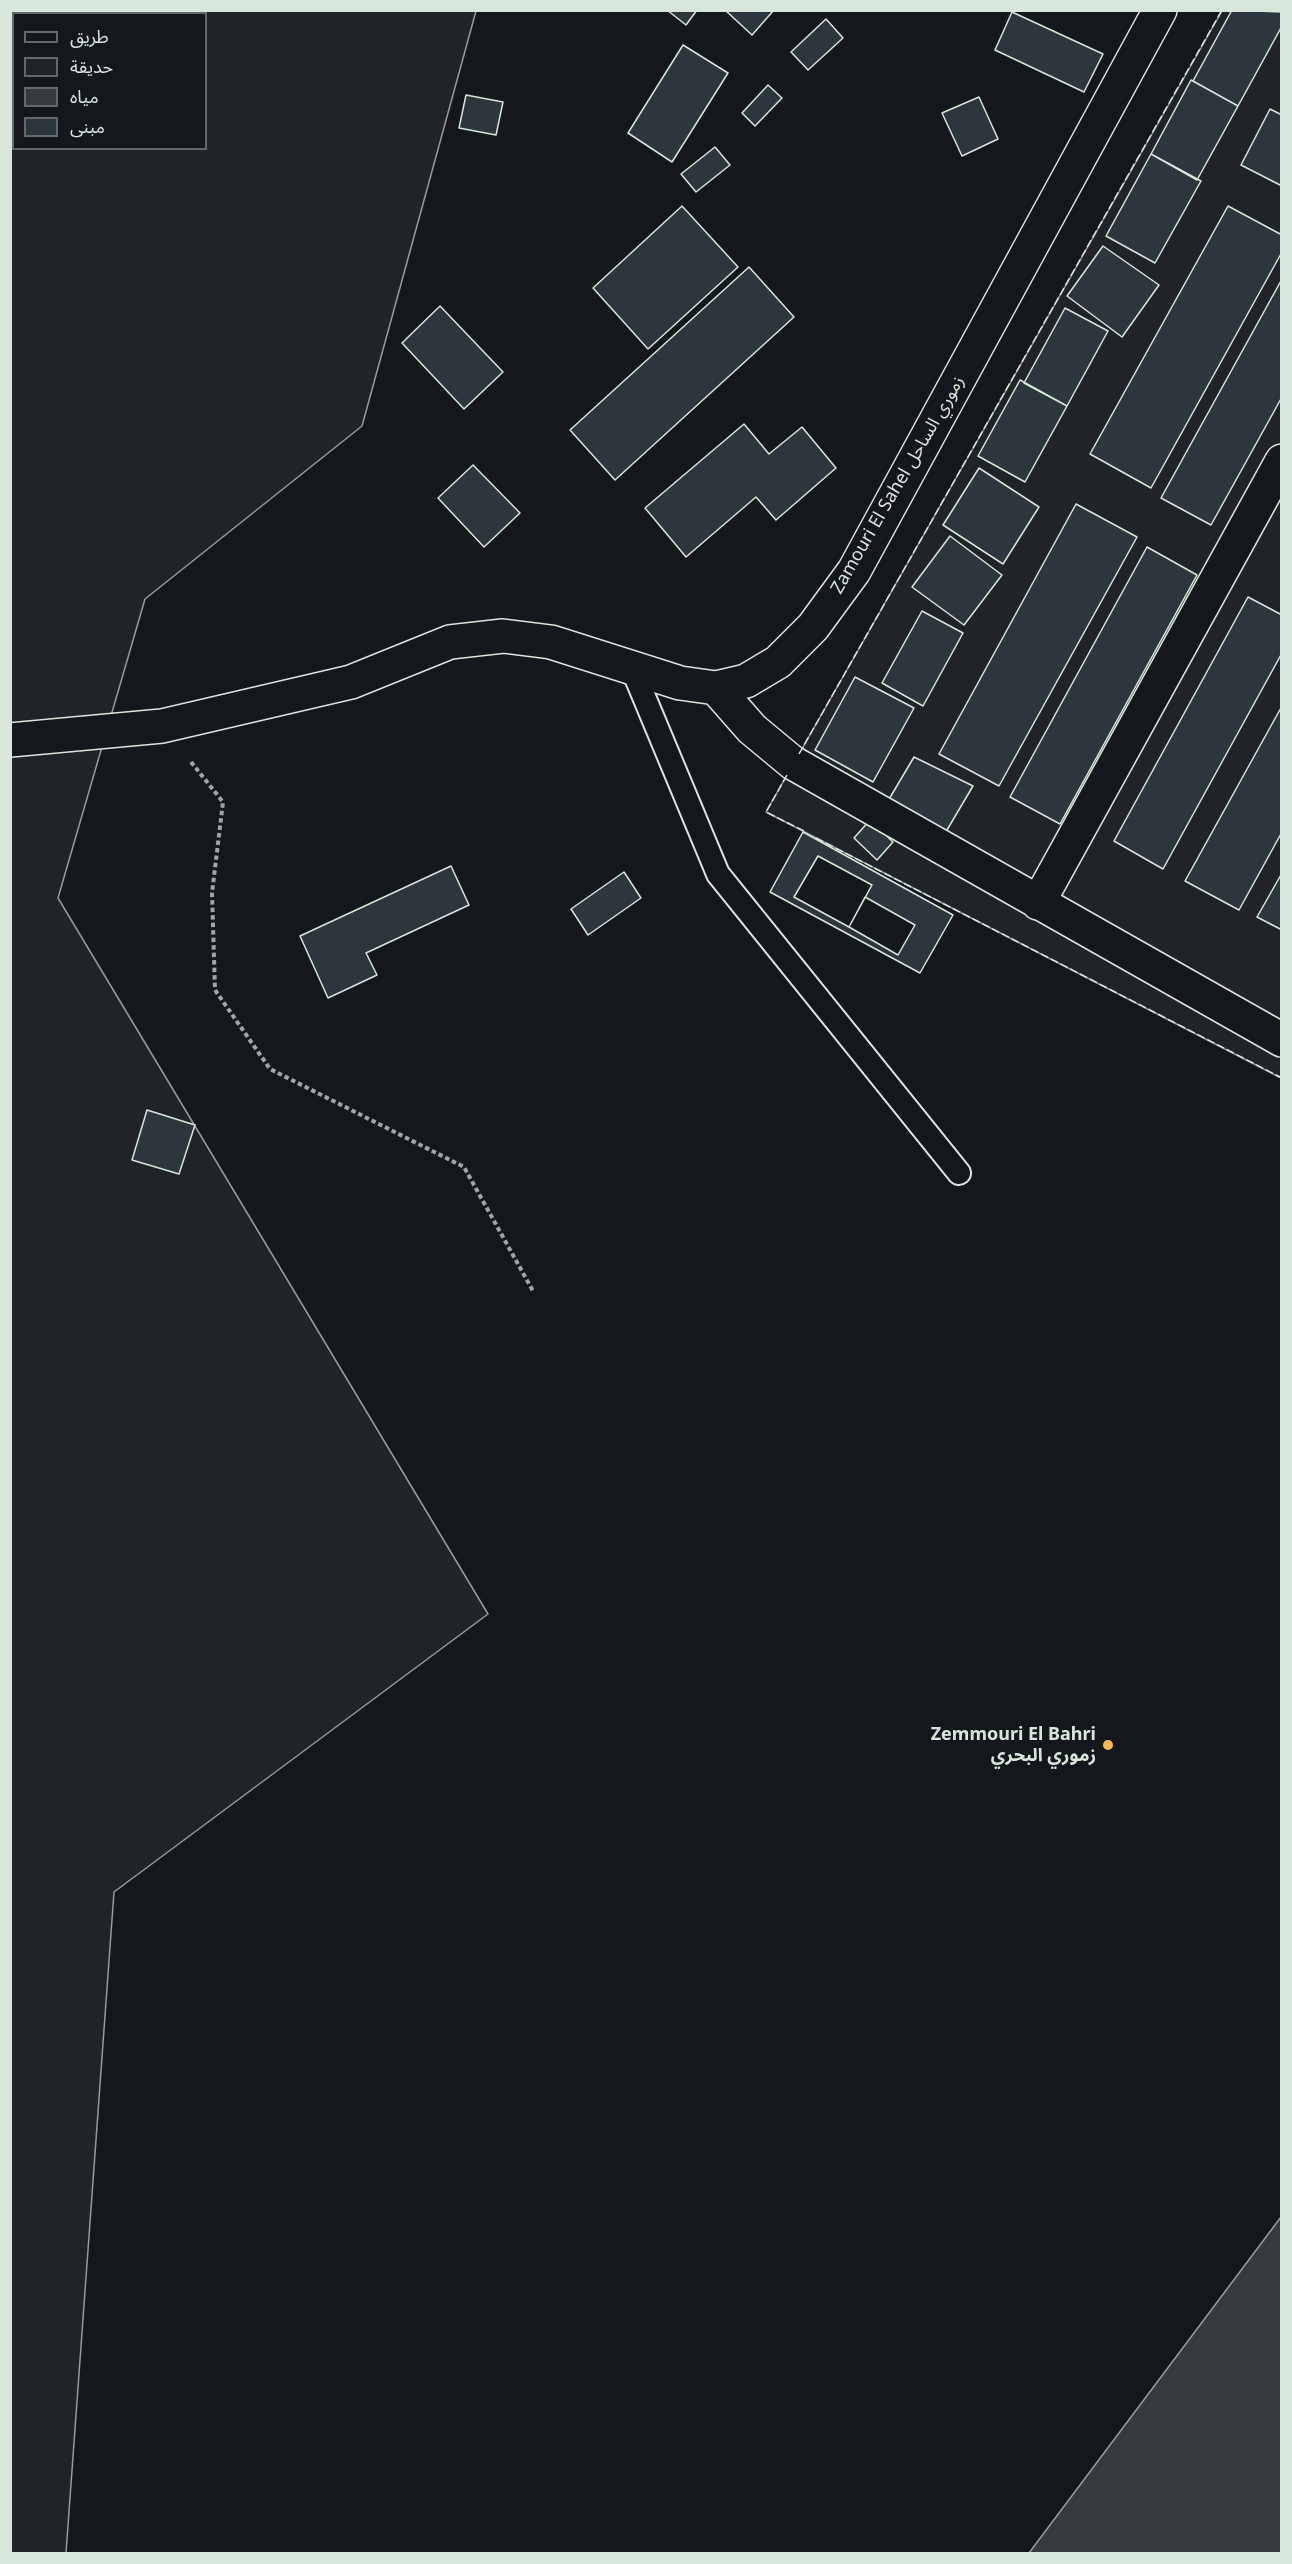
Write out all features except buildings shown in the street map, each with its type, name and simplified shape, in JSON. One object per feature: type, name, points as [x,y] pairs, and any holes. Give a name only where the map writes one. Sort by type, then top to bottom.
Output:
[{"type":"street","name":"Zamouri El Sahel زموري الساحل","points":[[10,740],[162,726],[351,682],[450,642],[503,636],[551,642],[680,683],[716,688],[746,681],[778,662],[813,627],[854,571],[1160,10]]},
{"type":"street","points":[[1038,903],[1270,509],[1281,461]]},
{"type":"street","points":[[716,688],[752,729],[793,764],[1281,1040]]},
{"type":"lane","points":[[632,668],[718,874],[959,1173]]},
{"type":"path","points":[[162,726],[223,802],[212,893],[215,990],[270,1069],[464,1167],[533,1291]]},
{"type":"green space","points":[[11,11],[476,11],[362,426],[145,599],[58,898],[488,1614],[114,1892],[66,2553],[11,2554]]},
{"type":"green space","points":[[1222,11],[1281,11],[1281,1078],[766,812]]},
{"type":"water","points":[[1281,2217],[1281,2553],[1029,2553]]},
{"type":"fence","points":[[799,754],[1222,10]]},
{"type":"fence","points":[[787,775],[766,812],[806,832]]},
{"type":"fence","points":[[816,838],[1282,1078]]},
{"type":"place","name":"Zemmouri El Bahri زموري البحري","points":[[1108,1745]]}]
